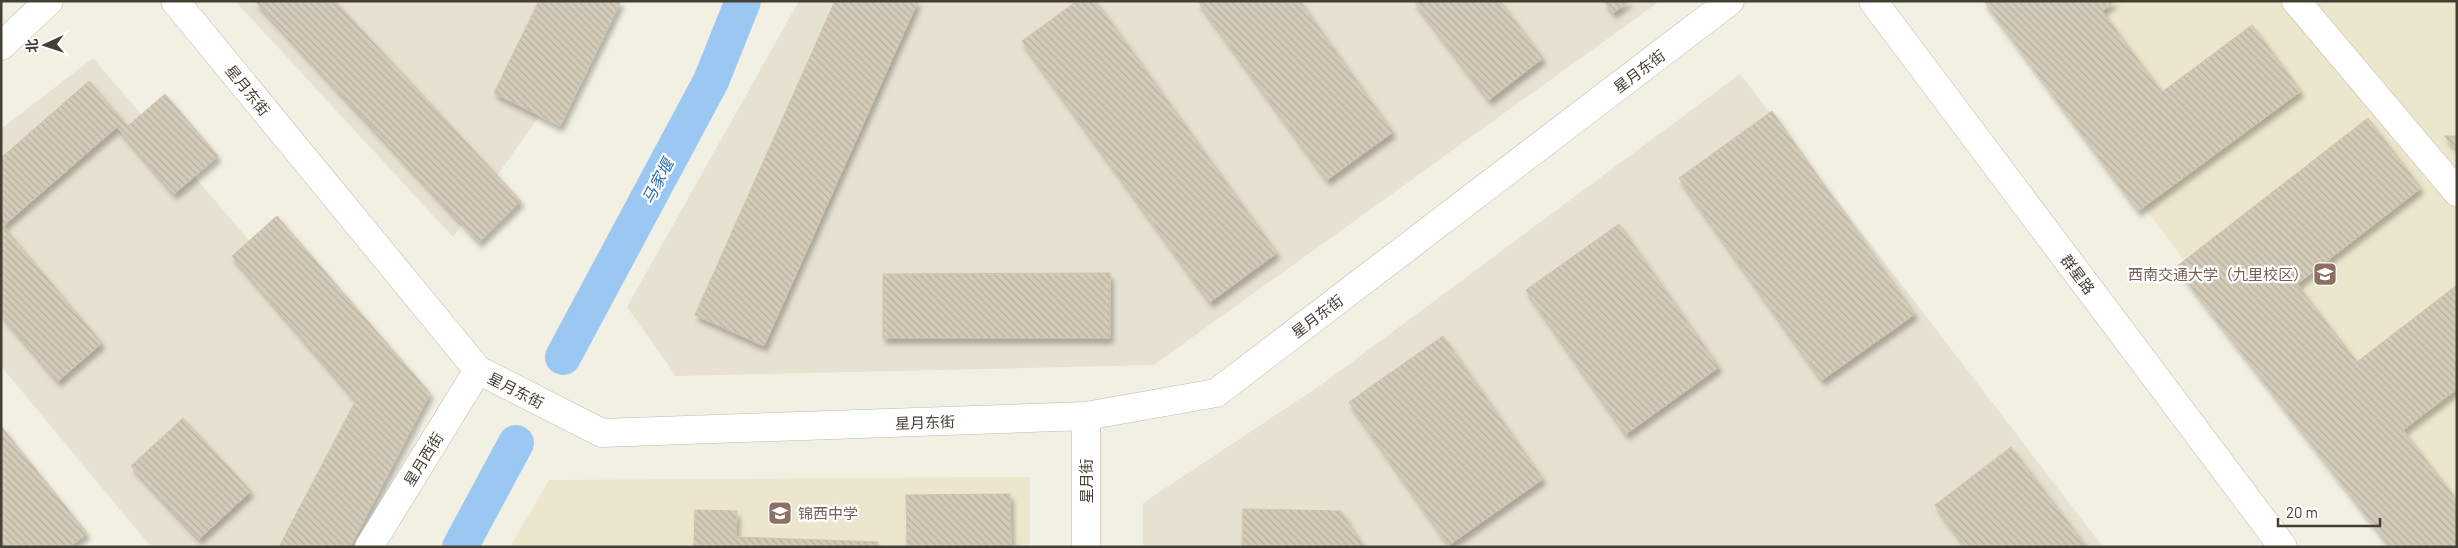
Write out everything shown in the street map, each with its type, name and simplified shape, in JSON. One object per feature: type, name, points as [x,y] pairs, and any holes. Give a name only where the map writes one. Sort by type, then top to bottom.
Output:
[{"type":"street","points":[[1,46],[49,1]]},
{"type":"street","name":"星月东街","points":[[175,1],[478,370],[602,433],[1086,416],[1216,393],[1730,1]]},
{"type":"street","name":"群星路","points":[[1873,1],[2283,547]]},
{"type":"street","points":[[2296,1],[2457,192]]},
{"type":"street","name":"星月西街","points":[[369,547],[478,370]]},
{"type":"street","name":"星月街","points":[[1086,416],[1086,547]]},
{"type":"shaded area","points":[[235,1],[616,1],[610,17],[453,237]]},
{"type":"shaded area","points":[[799,1],[1660,1],[1154,365],[676,376],[627,307]]},
{"type":"shaded area","name":"西南交通大学（九里校区）","points":[[1991,1],[2457,1],[2457,547],[2397,547]]},
{"type":"shaded area","points":[[93,58],[390,405],[308,547],[151,547],[1,366],[1,129]]},
{"type":"shaded area","points":[[1740,74],[2103,547],[1143,547],[1143,503],[1321,385]]},
{"type":"shaded area","name":"锦西中学","points":[[1030,477],[1030,547],[510,547],[549,480]]},
{"type":"building","points":[[255,1],[335,1],[521,201],[479,242]]},
{"type":"building","points":[[539,1],[621,1],[560,126],[494,93]]},
{"type":"building","points":[[835,1],[918,1],[764,346],[695,315]]},
{"type":"building","points":[[1077,1],[1096,1],[1277,253],[1210,302],[1022,41]]},
{"type":"building","points":[[1198,1],[1300,1],[1393,132],[1327,180]]},
{"type":"building","points":[[1414,1],[1500,1],[1543,58],[1489,100]]},
{"type":"building","points":[[1604,1],[1629,1],[1613,13]]},
{"type":"building","points":[[1984,1],[2115,1],[2102,11],[2162,92],[2252,25],[2301,91],[2138,211]]},
{"type":"building","points":[[89,81],[128,126],[165,94],[218,156],[174,194],[117,127],[3,226],[102,343],[58,381],[1,314],[1,158]]},
{"type":"building","points":[[1772,111],[1915,314],[1822,380],[1679,178]]},
{"type":"building","points":[[2368,118],[2421,188],[2297,284],[2357,362],[2457,285],[2457,389],[2403,430],[2457,500],[2457,547],[2390,547],[2176,267]]},
{"type":"building","points":[[2444,136],[2457,136],[2457,150]]},
{"type":"building","points":[[277,216],[430,393],[350,547],[279,547],[356,400],[232,256]]},
{"type":"building","points":[[1619,224],[1719,367],[1626,434],[1526,290]]},
{"type":"building","points":[[1110,273],[1110,338],[883,338],[883,274]]},
{"type":"building","points":[[1443,336],[1543,479],[1449,545],[1349,402]]},
{"type":"building","points":[[183,418],[251,491],[199,539],[131,466]]},
{"type":"building","points":[[1,426],[87,533],[70,547],[1,547]]},
{"type":"building","points":[[2011,447],[2087,547],[1966,547],[1935,505]]},
{"type":"building","points":[[1010,494],[1011,547],[907,547],[906,495]]},
{"type":"building","points":[[1243,509],[1341,511],[1364,547],[1242,547]]},
{"type":"building","points":[[695,510],[737,511],[736,537],[878,542],[878,547],[694,547]]},
{"type":"waterway","name":"马家堰","points":[[563,357],[711,81],[743,1]]},
{"type":"waterway","name":"马家堰","points":[[460,547],[516,443]]},
{"type":"place","name":"西南交通大学（九里校区）","points":[[2325,274]]},
{"type":"place","name":"锦西中学","points":[[780,513]]}]
